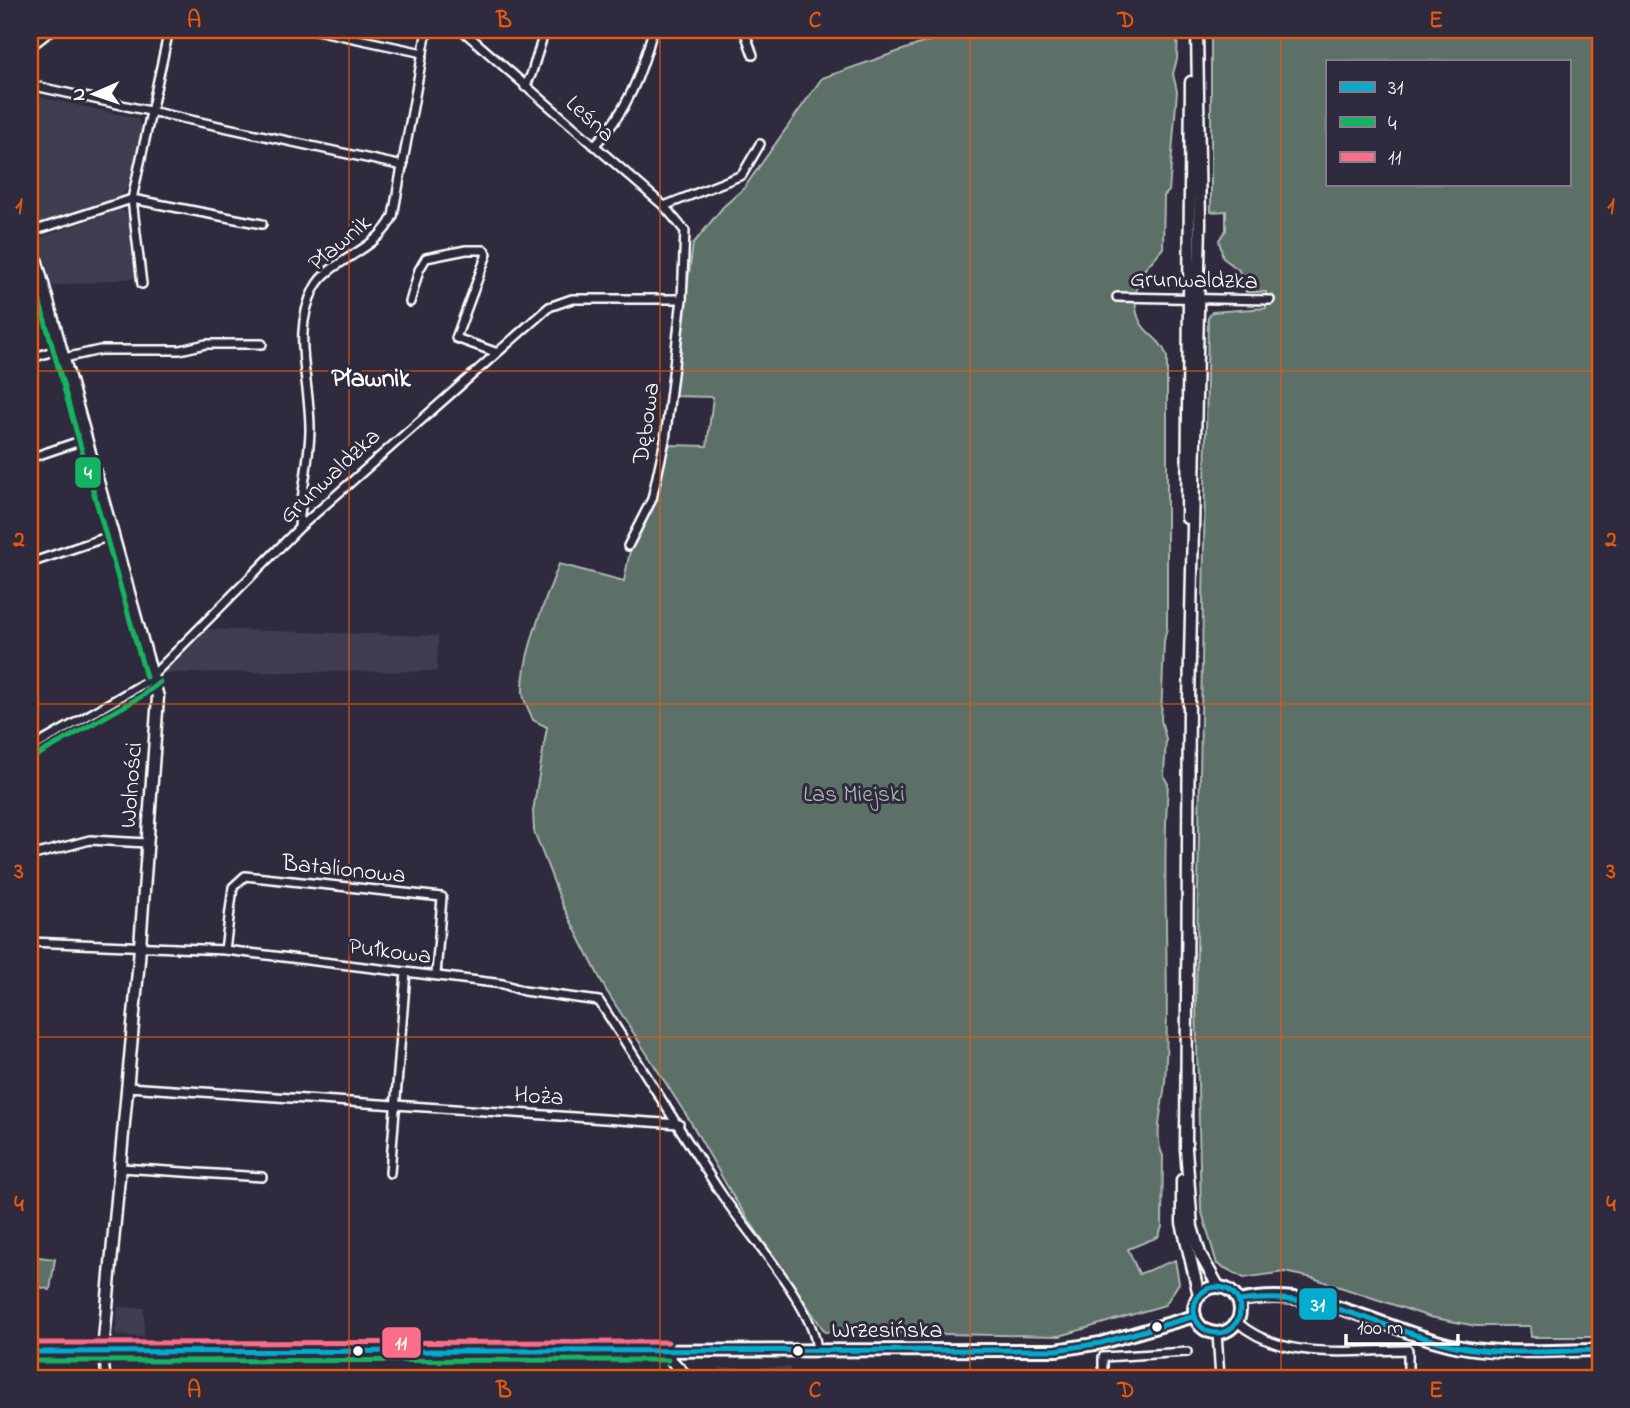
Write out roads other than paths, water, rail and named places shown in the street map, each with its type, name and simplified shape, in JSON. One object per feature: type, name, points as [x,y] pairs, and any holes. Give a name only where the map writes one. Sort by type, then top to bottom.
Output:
[{"type":"main road","points":[[1196,30],[1186,1149],[1192,1227],[1200,1254],[1218,1286]]},
{"type":"main road","name":"Wolności","points":[[30,235],[33,262],[63,353],[154,675],[158,705],[128,1087],[103,1351]]},
{"type":"main road","points":[[1186,1149],[1180,1198],[1182,1223],[1199,1294],[1195,1315],[1203,1328],[1217,1333],[1225,1332],[1237,1322],[1239,1301],[1227,1288],[1218,1286],[1199,1294]]},
{"type":"main road","points":[[1239,1301],[1287,1295],[1322,1302],[1441,1342],[1484,1350],[1600,1350]]},
{"type":"main road","name":"Wrzesińska","points":[[30,1352],[1056,1350],[1101,1343],[1195,1315]]},
{"type":"main road","points":[[668,1351],[670,1359],[688,1378]]},
{"type":"street","points":[[30,47],[52,30]]},
{"type":"street","points":[[142,284],[132,199],[169,30]]},
{"type":"street","points":[[316,30],[423,53]]},
{"type":"street","name":"Pławnik","points":[[299,528],[310,427],[301,349],[313,292],[324,277],[369,245],[388,227],[395,210],[427,30]]},
{"type":"street","name":"Leśna","points":[[462,30],[664,206],[685,230],[687,240]]},
{"type":"street","points":[[525,87],[545,30]]},
{"type":"street","points":[[594,146],[616,122],[633,95],[653,30]]},
{"type":"street","points":[[744,30],[753,55]]},
{"type":"street","points":[[30,85],[403,166]]},
{"type":"street","points":[[664,206],[742,175],[761,144]]},
{"type":"street","points":[[30,235],[132,199],[262,223]]},
{"type":"street","name":"Dębowa","points":[[628,546],[652,499],[664,440],[687,240]]},
{"type":"street","points":[[410,302],[418,270],[426,258],[477,248],[484,250],[487,254],[456,338],[495,352]]},
{"type":"street","name":"Grunwaldzka","points":[[1117,297],[1270,300]]},
{"type":"street","name":"Grunwaldzka","points":[[30,749],[138,688],[154,675],[299,528],[548,307],[572,299],[682,299]]},
{"type":"street","points":[[30,359],[100,350],[262,344]]},
{"type":"street","points":[[30,457],[86,439]]},
{"type":"street","points":[[30,563],[113,535]]},
{"type":"street","points":[[30,856],[90,841],[147,843]]},
{"type":"street","name":"Batalionowa","points":[[225,950],[233,887],[239,878],[442,897],[436,975]]},
{"type":"street","name":"Pułkowa","points":[[30,942],[140,944],[225,950],[436,975],[599,1001],[679,1124]]},
{"type":"street","points":[[390,1172],[407,972]]},
{"type":"street","name":"Hoża","points":[[128,1087],[679,1124]]},
{"type":"street","points":[[679,1124],[719,1191],[798,1300],[815,1333],[817,1351]]},
{"type":"street","points":[[121,1168],[262,1177]]},
{"type":"street","points":[[1237,1322],[1248,1332],[1288,1349],[1408,1350],[1408,1378]]},
{"type":"street","points":[[1217,1333],[1220,1378]]},
{"type":"street","points":[[103,1351],[106,1378]]},
{"type":"street","points":[[1102,1378],[1103,1357],[1187,1352]]},
{"type":"district","name":"Pławnik","points":[[371,377]]},
{"type":"park label","name":"Las Miejski","points":[[854,793]]}]
